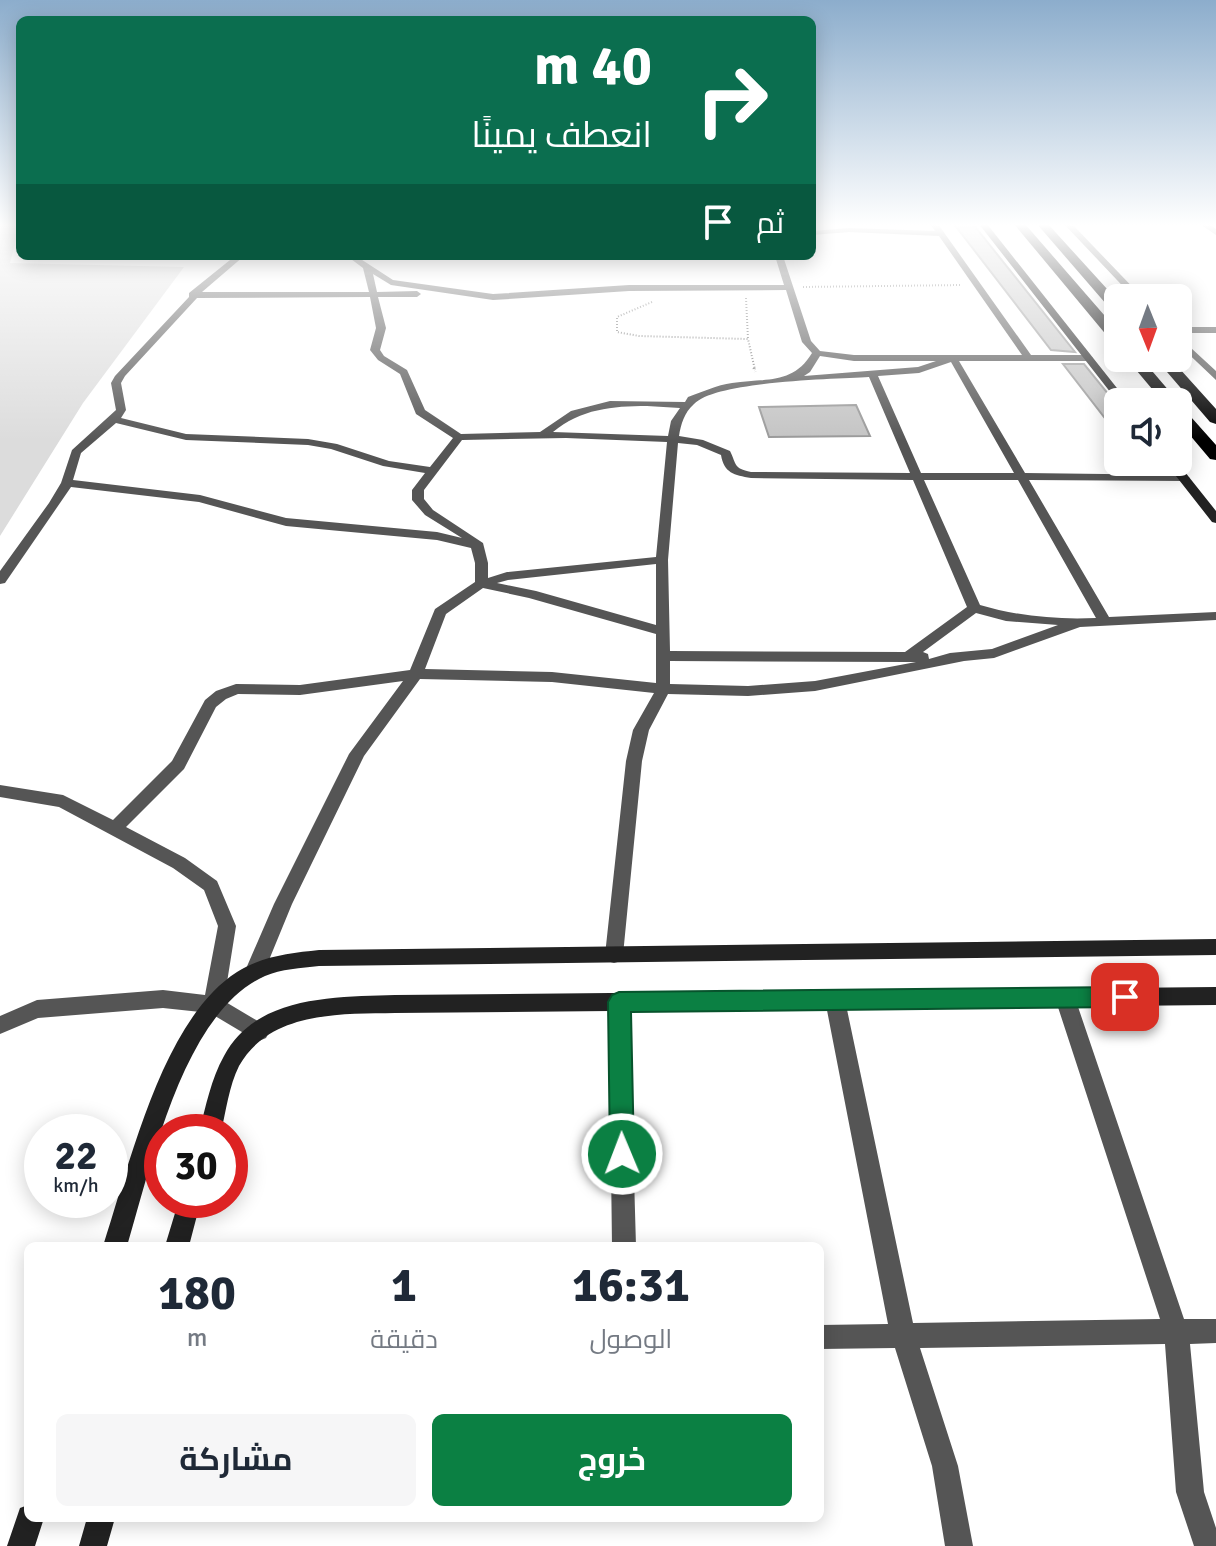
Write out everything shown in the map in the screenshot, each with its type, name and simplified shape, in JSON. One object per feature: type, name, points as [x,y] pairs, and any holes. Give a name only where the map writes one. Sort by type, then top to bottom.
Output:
[{"type":"highway","points":[[1080,296],[1104,324]]},
{"type":"highway","points":[[1145,372],[1159,388]]},
{"type":"highway","points":[[1174,372],[1216,419]]},
{"type":"highway","points":[[1192,427],[1216,455]]},
{"type":"street","points":[[0,580],[67,483],[76,452],[121,410],[116,390],[119,377],[191,296]]},
{"type":"street","points":[[372,296],[381,328],[375,350],[381,358],[404,372],[420,412],[459,437],[543,435],[673,439],[715,446],[726,453],[728,465],[736,472],[751,475],[1184,478],[1216,519]]},
{"type":"street","points":[[498,296],[518,296]]},
{"type":"street","points":[[792,296],[809,346],[817,353],[854,358],[1088,358]]},
{"type":"street","points":[[985,296],[1028,357]]},
{"type":"street","points":[[1040,296],[1112,388]]},
{"type":"street","points":[[1192,330],[1216,330]]},
{"type":"street","points":[[791,379],[807,370],[817,353]]},
{"type":"street","points":[[1192,353],[1216,377]]},
{"type":"street","points":[[543,435],[557,421],[590,407],[615,403],[685,405],[710,391],[757,381],[919,370],[953,358]]},
{"type":"street","points":[[953,358],[1104,620]]},
{"type":"street","points":[[872,373],[974,608]]},
{"type":"street","points":[[614,955],[634,761],[641,730],[663,689],[662,560],[673,439],[676,421],[685,405]]},
{"type":"street","points":[[113,419],[186,437],[308,442],[333,446],[387,464],[435,471]]},
{"type":"street","points":[[459,437],[418,490],[418,500],[433,518],[460,530],[479,546],[484,560],[481,584]]},
{"type":"street","points":[[67,483],[200,499],[286,522],[437,536],[479,546]]},
{"type":"street","points":[[255,971],[283,904],[357,754],[416,674],[440,612],[481,584],[507,576],[662,560]]},
{"type":"street","points":[[481,584],[531,594],[664,632]]},
{"type":"street","points":[[974,608],[1006,617],[1078,623],[1216,616]]},
{"type":"street","points":[[908,657],[974,608]]},
{"type":"street","points":[[115,828],[178,765],[210,704],[236,689],[300,690],[416,674],[552,677],[663,689],[748,691],[815,686],[994,653],[1078,623]]},
{"type":"street","points":[[664,656],[959,658]]},
{"type":"street","points":[[0,791],[63,801],[179,863],[211,886],[227,926],[213,1005]]},
{"type":"street","points":[[116,1242],[168,1081],[179,1057],[213,1005],[255,971],[280,963],[319,958],[1216,947]]},
{"type":"street","points":[[216,1114],[233,1058],[246,1041],[276,1019],[311,1009],[347,1005],[1216,996]]},
{"type":"street","points":[[1065,998],[1176,1331],[1190,1492],[1208,1546]]},
{"type":"street","points":[[0,1025],[37,1009],[163,999],[213,1005],[259,1032]]},
{"type":"street","points":[[835,1000],[903,1335],[945,1466],[959,1546]]},
{"type":"street","points":[[619,1002],[624,1242]]},
{"type":"street","points":[[178,1242],[185,1218]]},
{"type":"street","points":[[824,1337],[1216,1331]]},
{"type":"street","points":[[21,1546],[29,1522]]},
{"type":"street","points":[[93,1546],[100,1522]]},
{"type":"path","points":[[653,296],[652,302],[617,317],[617,332],[639,336],[748,339]]},
{"type":"path","points":[[745,296],[748,339],[757,381]]},
{"type":"shaded area","points":[[0,296],[162,296],[83,403],[0,536]]},
{"type":"building","points":[[1010,296],[1030,296],[1075,352],[1051,350]]},
{"type":"building","points":[[1063,364],[1084,364],[1104,389],[1104,417]]},
{"type":"building","points":[[856,405],[870,436],[769,437],[759,407]]},
{"type":"route","points":[[622,1154],[619,1002],[1125,997]]}]
